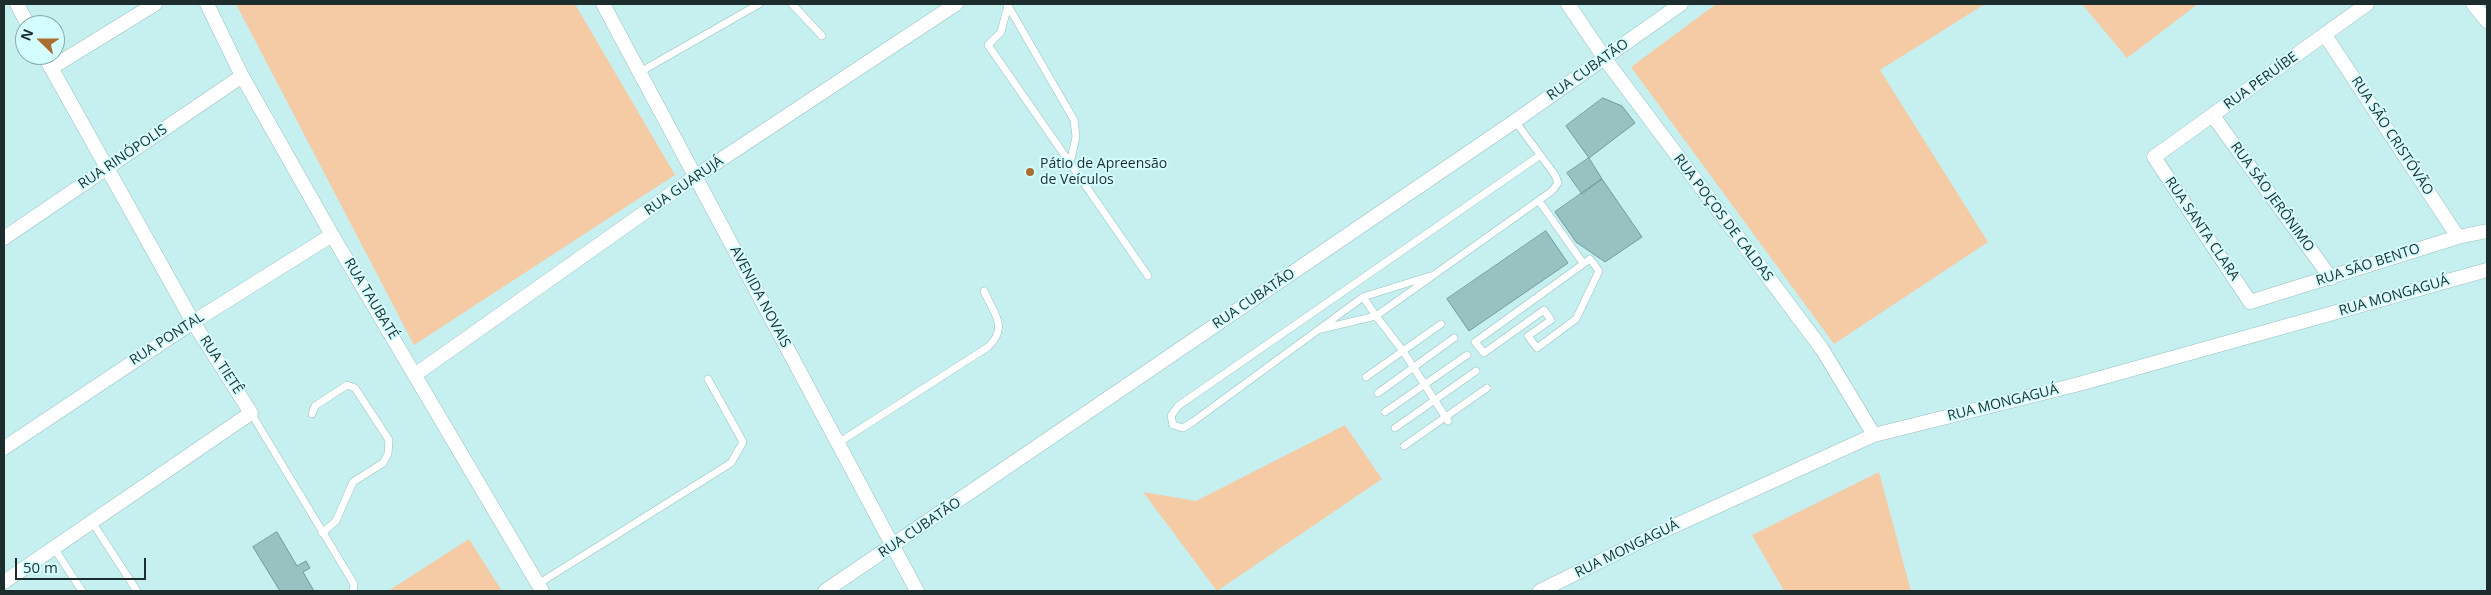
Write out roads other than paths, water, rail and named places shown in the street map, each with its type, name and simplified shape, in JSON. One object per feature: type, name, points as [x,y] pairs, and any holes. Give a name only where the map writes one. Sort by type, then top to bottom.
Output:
[{"type":"street","points":[[51,68],[155,4]]},
{"type":"street","name":"RUA TAUBATÉ","points":[[207,4],[242,76],[332,235],[416,374],[540,588]]},
{"type":"street","name":"AVENIDA NOVAIS","points":[[603,4],[917,591]]},
{"type":"street","name":"RUA GUARUJÁ","points":[[416,374],[696,176],[956,4]]},
{"type":"street","name":"RUA POÇOS DE CALDAS","points":[[1568,4],[1605,59],[1822,349],[1874,435]]},
{"type":"street","name":"RUA CUBATÃO","points":[[825,591],[893,547],[1515,121],[1681,4]]},
{"type":"street","name":"RUA PERUÍBE","points":[[2154,157],[2367,4]]},
{"type":"street","points":[[2474,4],[2487,21]]},
{"type":"street","name":"RUA SÃO CRISTÓVÃO","points":[[2325,35],[2458,237]]},
{"type":"street","name":"RUA TIETÊ","points":[[49,65],[193,322],[251,413]]},
{"type":"street","name":"RUA RINÓPOLIS","points":[[4,238],[242,76]]},
{"type":"street","name":"RUA SÃO JERÔNIMO","points":[[2213,116],[2331,278]]},
{"type":"street","name":"RUA SANTA CLARA","points":[[2154,157],[2250,302]]},
{"type":"street","name":"RUA SÃO BENTO","points":[[2250,302],[2458,237],[2487,231]]},
{"type":"street","name":"RUA PONTAL","points":[[4,448],[193,322],[332,235]]},
{"type":"street","name":"RUA MONGAGUÁ","points":[[1540,591],[1641,541],[1874,435],[2079,384],[2487,270]]},
{"type":"street","points":[[4,582],[251,413]]},
{"type":"lane","points":[[640,72],[759,4]]},
{"type":"lane","points":[[792,4],[822,36]]},
{"type":"lane","points":[[1008,4],[1074,120],[1076,137],[1070,163]]},
{"type":"lane","points":[[1008,4],[1001,32],[988,45],[1148,276]]},
{"type":"lane","points":[[1319,330],[1376,316],[1552,191],[1558,183],[1555,176],[1515,121]]},
{"type":"lane","points":[[1436,274],[1363,297],[1194,421],[1183,428],[1173,425],[1171,416],[1178,406],[1539,156]]},
{"type":"lane","points":[[1539,201],[1584,263]]},
{"type":"lane","points":[[1590,259],[1599,271],[1576,319],[1537,348],[1528,336],[1551,320],[1544,310],[1484,354],[1475,342],[1584,263],[1590,259]]},
{"type":"lane","points":[[838,443],[988,347],[998,338],[1001,328],[984,291]]},
{"type":"lane","points":[[1363,297],[1403,351],[1446,418]]},
{"type":"lane","points":[[1366,377],[1441,324]]},
{"type":"lane","points":[[1378,394],[1454,338]]},
{"type":"lane","points":[[1384,412],[1467,355]]},
{"type":"lane","points":[[1395,428],[1476,372]]},
{"type":"lane","points":[[540,588],[731,463],[743,442],[708,379]]},
{"type":"lane","points":[[312,414],[315,406],[347,385],[356,388],[389,440],[388,454],[383,463],[353,482],[336,521],[322,533]]},
{"type":"lane","points":[[1404,446],[1487,388]]},
{"type":"lane","points":[[251,413],[354,584],[353,591]]},
{"type":"lane","points":[[92,522],[137,591]]},
{"type":"lane","points":[[54,548],[82,591]]},
{"type":"place","name":"Pátio de Apreensão de Veículos","points":[[1030,172]]}]
